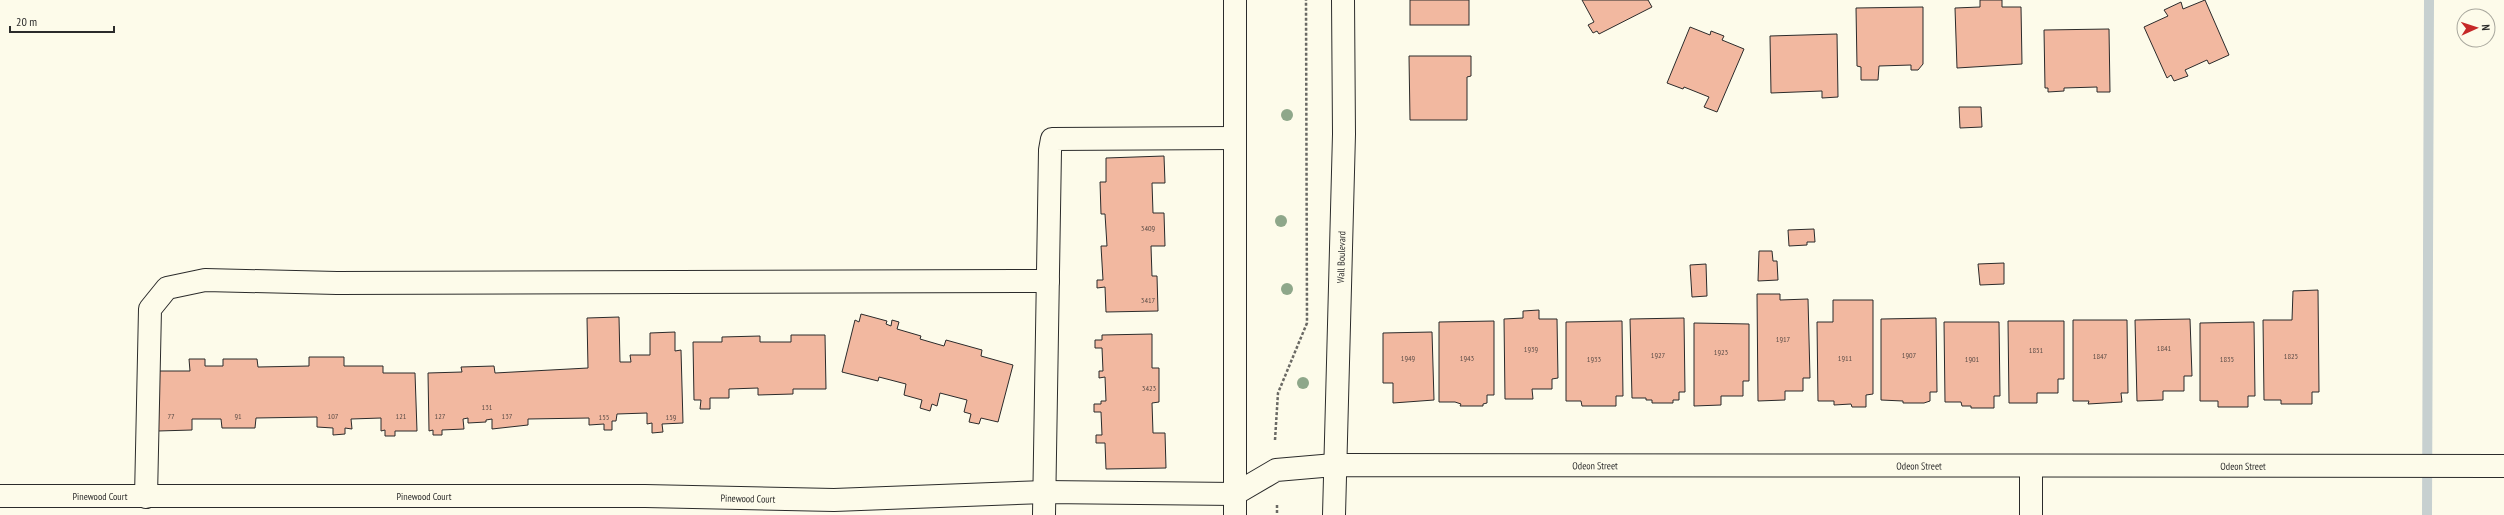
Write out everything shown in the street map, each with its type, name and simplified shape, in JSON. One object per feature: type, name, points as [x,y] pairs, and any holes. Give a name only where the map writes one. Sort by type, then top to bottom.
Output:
[{"type":"street","points":[[1235,0],[1235,505]]},
{"type":"street","name":"Wall Boulevard","points":[[1334,515],[1334,465],[1344,134],[1343,0]]},
{"type":"street","points":[[1044,515],[1050,150],[1052,139],[1234,138]]},
{"type":"street","points":[[146,497],[150,309],[167,288],[206,280],[336,283],[1048,281]]},
{"type":"street","name":"Odeon Street","points":[[1235,505],[1276,470],[1334,465],[2031,467],[2504,466]]},
{"type":"street","points":[[2031,467],[2031,515]]},
{"type":"street","name":"Pinewood Court","points":[[0,496],[834,508],[1045,492],[1235,505]]},
{"type":"path","points":[[1275,440],[1278,393],[1307,322],[1306,0]]},
{"type":"building","points":[[1410,0],[1469,0],[1469,25],[1410,25]]},
{"type":"building","points":[[1582,0],[1648,0],[1652,7],[1599,34],[1597,31],[1593,33],[1588,25],[1594,22]]},
{"type":"building","points":[[1980,0],[2002,0],[2002,7],[2021,7],[2022,64],[1957,68],[1955,8],[1980,7]]},
{"type":"building","points":[[2205,0],[2229,55],[2209,64],[2207,60],[2185,70],[2188,76],[2174,81],[2171,75],[2167,78],[2144,27],[2168,16],[2164,10],[2181,2],[2183,9]]},
{"type":"building","points":[[1923,7],[1923,64],[1918,70],[1911,70],[1911,65],[1879,66],[1878,80],[1861,80],[1861,67],[1857,66],[1856,8]]},
{"type":"building","points":[[1690,27],[1710,35],[1711,31],[1724,36],[1722,40],[1744,49],[1717,112],[1704,107],[1709,97],[1684,87],[1683,89],[1667,83]]},
{"type":"building","points":[[2109,29],[2110,92],[2097,92],[2097,87],[2064,88],[2064,91],[2048,92],[2048,88],[2045,88],[2044,30]]},
{"type":"building","points":[[1837,34],[1838,97],[1822,98],[1822,91],[1771,93],[1770,36]]},
{"type":"building","points":[[1409,56],[1471,56],[1471,76],[1467,77],[1467,120],[1410,120]]},
{"type":"building","points":[[1959,107],[1981,107],[1982,127],[1960,128]]},
{"type":"building","points":[[1164,156],[1165,183],[1152,183],[1153,213],[1164,213],[1165,246],[1151,246],[1152,276],[1157,276],[1158,311],[1106,312],[1105,287],[1097,288],[1097,280],[1103,280],[1101,246],[1107,246],[1105,214],[1101,214],[1100,182],[1106,182],[1106,158]]},
{"type":"building","points":[[1814,229],[1815,242],[1807,242],[1807,245],[1789,246],[1788,230]]},
{"type":"building","points":[[1759,251],[1772,251],[1773,261],[1777,261],[1778,280],[1758,281]]},
{"type":"building","points":[[2004,263],[2004,284],[1980,285],[1978,264]]},
{"type":"building","points":[[1706,264],[1707,296],[1692,297],[1690,265]]},
{"type":"building","points":[[2318,290],[2319,392],[2312,392],[2312,404],[2281,404],[2281,400],[2264,400],[2263,320],[2292,320],[2293,291]]},
{"type":"building","points":[[1757,294],[1780,294],[1780,300],[1808,299],[1810,378],[1803,378],[1803,391],[1785,391],[1785,400],[1758,401]]},
{"type":"building","points":[[1833,300],[1873,300],[1873,394],[1866,395],[1866,407],[1852,407],[1851,404],[1834,405],[1834,401],[1818,401],[1817,322],[1833,322]]},
{"type":"building","points":[[1539,310],[1539,319],[1557,319],[1558,378],[1552,379],[1552,389],[1532,389],[1533,399],[1505,399],[1504,319],[1523,318],[1523,311]]},
{"type":"building","points":[[861,314],[887,321],[886,324],[891,326],[892,320],[899,322],[897,329],[921,336],[920,339],[944,346],[946,340],[982,350],[981,356],[1013,365],[998,422],[981,418],[979,424],[969,422],[971,414],[964,412],[967,400],[940,393],[937,406],[932,404],[930,411],[920,408],[922,400],[904,395],[906,384],[879,377],[878,381],[842,372],[855,320],[859,322]]},
{"type":"building","points":[[619,317],[620,362],[631,362],[630,355],[650,355],[650,333],[675,332],[675,351],[681,350],[683,423],[662,424],[663,432],[652,433],[652,423],[647,424],[647,413],[617,414],[616,421],[612,421],[612,430],[604,430],[604,424],[589,425],[589,418],[528,419],[528,425],[492,429],[492,419],[486,420],[486,422],[468,423],[468,418],[463,419],[464,429],[442,430],[442,435],[433,435],[433,430],[429,431],[428,373],[462,372],[461,367],[494,366],[495,373],[588,368],[587,318]]},
{"type":"building","points":[[1684,318],[1685,392],[1679,392],[1679,400],[1673,400],[1673,403],[1652,403],[1652,400],[1646,400],[1646,398],[1632,398],[1630,319]]},
{"type":"building","points":[[1936,318],[1937,392],[1930,392],[1930,401],[1924,403],[1903,403],[1903,401],[1881,400],[1881,319]]},
{"type":"building","points":[[2190,319],[2192,376],[2184,376],[2184,391],[2163,391],[2163,400],[2137,401],[2135,320]]},
{"type":"building","points":[[2073,320],[2127,320],[2128,393],[2121,393],[2122,402],[2088,404],[2089,401],[2073,401]]},
{"type":"building","points":[[1494,321],[1494,395],[1487,395],[1487,403],[1483,404],[1483,406],[1460,406],[1461,404],[1455,402],[1439,402],[1439,322]]},
{"type":"building","points":[[1622,321],[1623,396],[1616,396],[1616,406],[1582,406],[1581,401],[1566,401],[1566,322]]},
{"type":"building","points":[[2008,321],[2064,321],[2064,379],[2058,379],[2058,393],[2037,393],[2037,403],[2009,403]]},
{"type":"building","points":[[1944,322],[1999,322],[2000,396],[1994,396],[1994,408],[1971,408],[1971,406],[1962,406],[1961,402],[1945,402]]},
{"type":"building","points":[[2254,322],[2255,396],[2248,396],[2248,407],[2218,407],[2218,401],[2200,401],[2200,323]]},
{"type":"building","points":[[1694,323],[1749,324],[1749,381],[1743,381],[1743,396],[1721,396],[1721,405],[1694,406]]},
{"type":"building","points":[[1432,332],[1434,400],[1393,403],[1393,383],[1383,383],[1383,333]]},
{"type":"building","points":[[1152,334],[1152,368],[1159,368],[1159,402],[1152,403],[1153,433],[1165,433],[1166,468],[1106,469],[1105,443],[1096,443],[1096,435],[1102,435],[1101,412],[1094,412],[1094,404],[1101,404],[1101,401],[1106,401],[1105,377],[1099,378],[1099,371],[1103,371],[1102,348],[1095,348],[1095,340],[1102,340],[1102,335]]},
{"type":"building","points":[[791,335],[825,335],[826,389],[793,389],[793,394],[758,395],[758,388],[729,389],[729,398],[710,398],[710,409],[700,409],[701,400],[694,400],[693,342],[722,342],[722,337],[760,336],[760,342],[791,342]]},
{"type":"building","points":[[309,357],[344,357],[344,366],[383,366],[383,373],[415,373],[417,431],[395,431],[395,436],[385,436],[385,430],[381,431],[381,418],[351,419],[352,429],[345,428],[345,434],[333,435],[333,428],[317,427],[317,417],[256,418],[255,428],[222,428],[221,419],[192,419],[192,430],[158,431],[157,371],[190,371],[189,359],[205,359],[205,366],[223,366],[223,359],[257,359],[258,367],[309,366]]},
{"type":"waterway","points":[[2427,515],[2429,0]]}]
